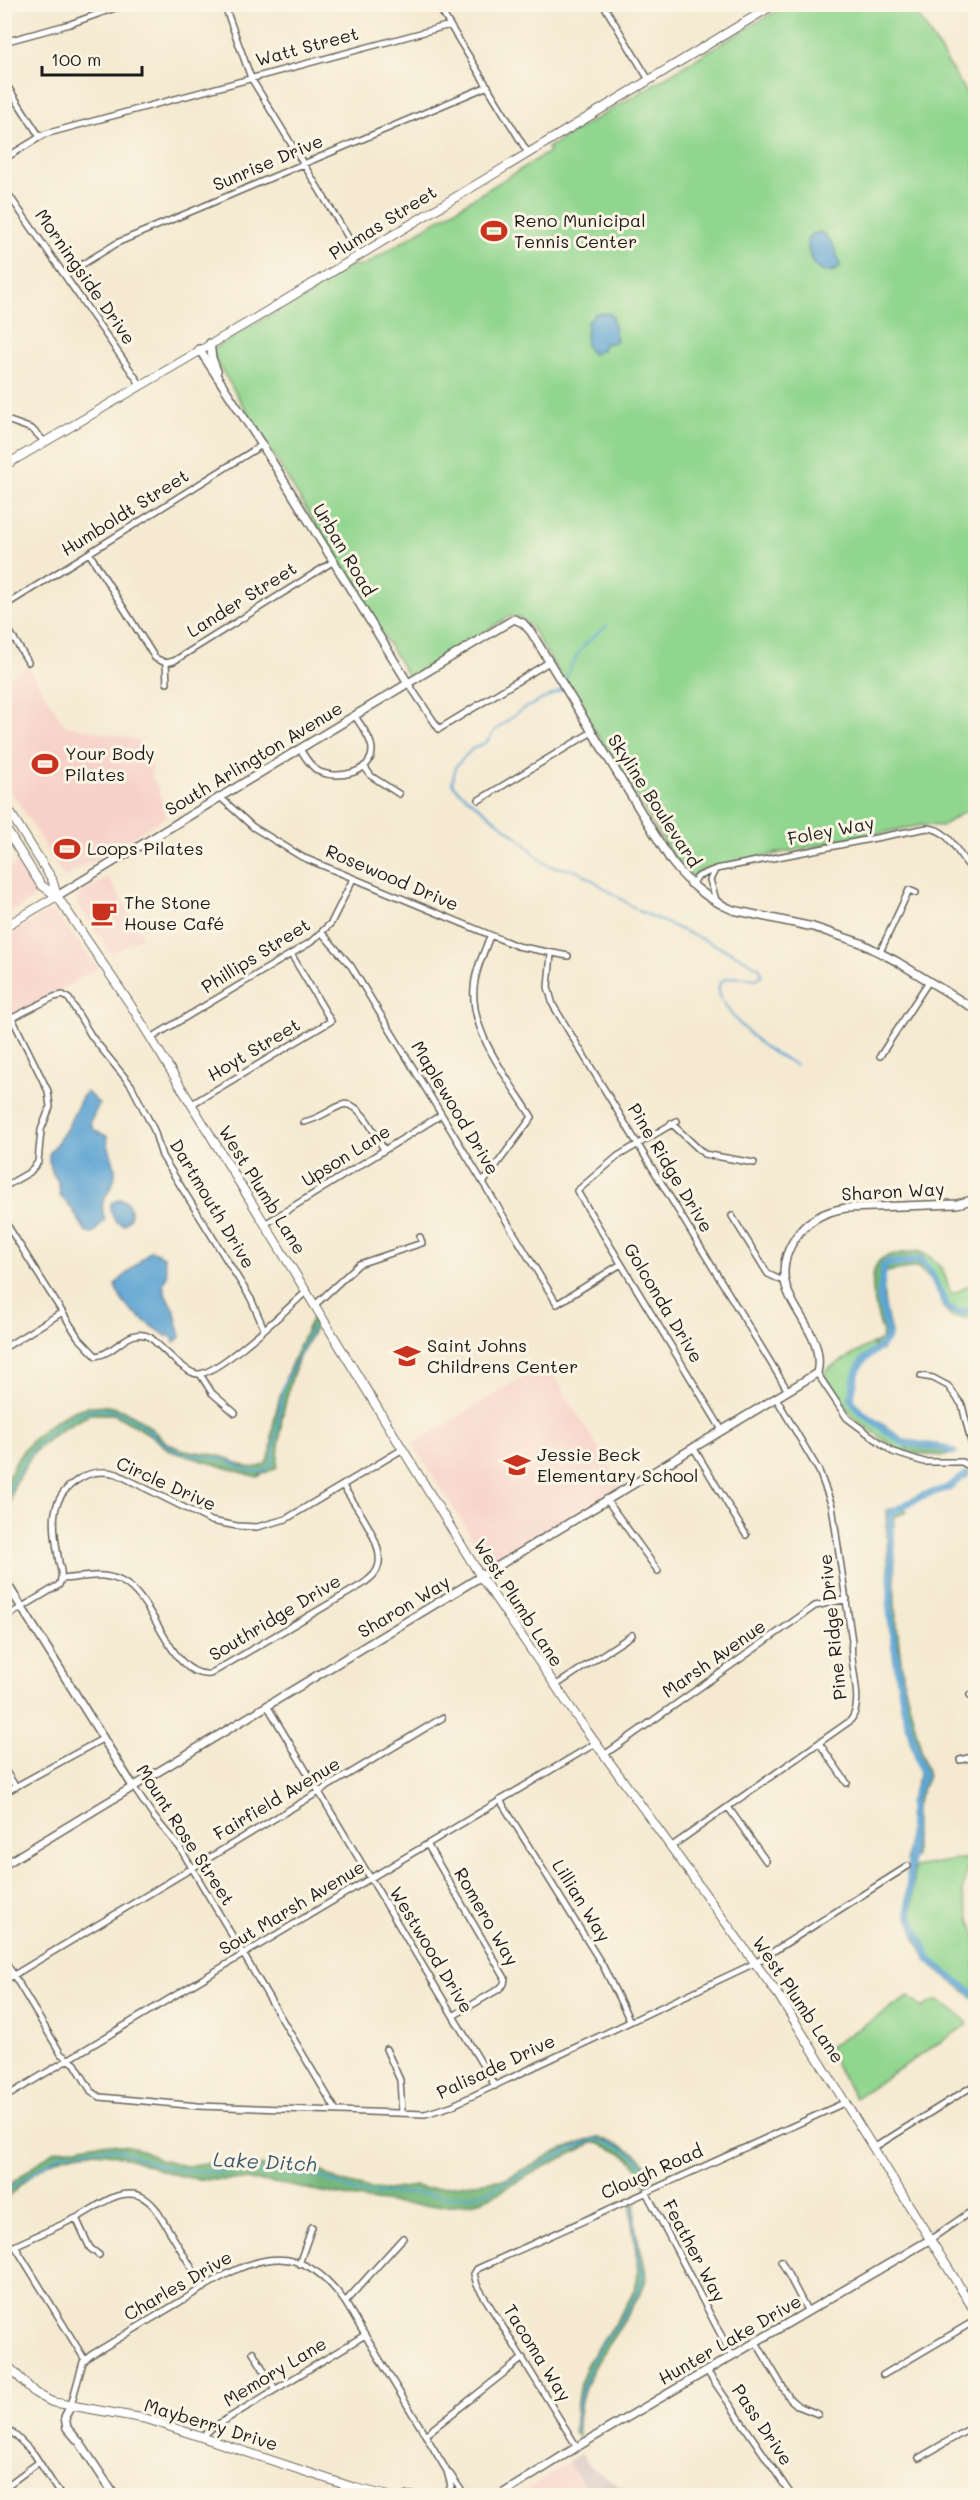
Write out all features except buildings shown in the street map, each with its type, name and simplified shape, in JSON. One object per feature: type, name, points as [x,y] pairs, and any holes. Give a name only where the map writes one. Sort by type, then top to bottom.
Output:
[{"type":"main road","name":"Plumas Street","points":[[4,466],[775,4]]},
{"type":"main road","name":"West Plumb Lane","points":[[4,803],[52,879],[57,896],[99,956],[151,1038],[481,1577],[555,1686],[787,2008],[975,2313]]},
{"type":"main road","name":"West Plumb Lane","points":[[4,826],[41,885],[57,896]]},
{"type":"main road","name":"South Arlington Avenue","points":[[4,927],[57,896]]},
{"type":"main road","name":"Mayberry Drive","points":[[4,2362],[26,2384],[46,2399],[147,2419],[355,2488],[389,2496]]},
{"type":"main road","points":[[407,2496],[424,2496]]},
{"type":"street","points":[[4,42],[70,24],[126,4]]},
{"type":"street","points":[[224,4],[251,78],[359,255]]},
{"type":"street","points":[[437,4],[528,153]]},
{"type":"street","points":[[603,4],[649,80]]},
{"type":"street","name":"Watt Street","points":[[4,159],[40,137],[450,25]]},
{"type":"street","points":[[4,81],[40,137]]},
{"type":"street","name":"Sunrise Drive","points":[[65,275],[119,242],[488,86]]},
{"type":"street","name":"Morningside Drive","points":[[4,188],[140,384]]},
{"type":"street","name":"Urban Road","points":[[210,343],[212,361],[224,386]]},
{"type":"street","name":"Urban Road","points":[[199,349],[262,445],[408,683],[439,729],[549,662]]},
{"type":"street","points":[[4,419],[32,429],[44,441]]},
{"type":"street","name":"Humboldt Street","points":[[4,606],[262,445]]},
{"type":"street","points":[[89,554],[155,658],[166,663],[167,683]]},
{"type":"street","name":"Lander Street","points":[[166,663],[174,661],[334,561]]},
{"type":"street","name":"South Arlington Avenue","points":[[57,896],[507,622],[514,619],[519,621]]},
{"type":"street","name":"Skyline Boulevard","points":[[519,621],[527,627],[671,861],[690,884],[719,904],[752,915],[832,932],[880,952],[975,1010]]},
{"type":"street","points":[[4,622],[28,662]]},
{"type":"street","points":[[300,749],[311,765],[324,773],[350,774],[364,766],[371,757],[371,746],[355,716]]},
{"type":"street","points":[[479,800],[592,732]]},
{"type":"street","points":[[364,766],[371,776],[399,794]]},
{"type":"street","name":"Rosewood Drive","points":[[220,797],[253,827],[284,848],[490,936],[517,946],[568,956]]},
{"type":"street","name":"Foley Way","points":[[690,884],[699,876],[716,869],[920,829],[934,828],[948,838],[962,859]]},
{"type":"street","points":[[962,859],[975,868]]},
{"type":"street","points":[[962,859],[975,873]]},
{"type":"street","points":[[716,869],[710,880],[712,891],[719,904]]},
{"type":"street","name":"Phillips Street","points":[[151,1038],[322,933],[338,912],[353,879]]},
{"type":"street","points":[[880,952],[909,890],[916,893]]},
{"type":"street","name":"Maplewood Drive","points":[[322,933],[351,966],[557,1304],[621,1264]]},
{"type":"street","points":[[483,1183],[532,1117],[483,1036],[475,1013],[475,978],[490,936]]},
{"type":"street","name":"Hoyt Street","points":[[192,1104],[331,1021],[291,954]]},
{"type":"street","name":"Pine Ridge Drive","points":[[551,954],[548,987],[553,1005],[788,1391]]},
{"type":"street","points":[[880,1056],[929,981]]},
{"type":"street","name":"Dartmouth Drive","points":[[12,1018],[54,996],[63,995],[69,999],[92,1037],[131,1085],[151,1123],[162,1156],[251,1299],[264,1329]]},
{"type":"street","points":[[4,1010],[12,1018],[48,1091],[50,1107],[41,1130],[40,1154],[36,1166],[4,1187]]},
{"type":"street","points":[[304,1122],[323,1116],[342,1105],[352,1105],[359,1110],[384,1150]]},
{"type":"street","name":"Upson Lane","points":[[266,1224],[441,1114]]},
{"type":"street","points":[[637,1144],[674,1122],[704,1154],[754,1163]]},
{"type":"street","name":"Golconda Drive","points":[[637,1144],[606,1165],[577,1191],[722,1430]]},
{"type":"street","name":"Sharon Way","points":[[785,1282],[785,1262],[793,1241],[808,1223],[826,1212],[846,1208],[957,1204],[975,1199]]},
{"type":"street","points":[[732,1216],[768,1274],[785,1282],[791,1301],[817,1347],[819,1356],[817,1373],[847,1418],[893,1452],[914,1461],[934,1464],[962,1462],[974,1469]]},
{"type":"street","points":[[4,1220],[61,1312],[82,1343],[94,1354],[101,1355],[131,1336],[142,1333],[150,1336],[192,1372],[200,1374],[212,1393],[235,1413]]},
{"type":"street","points":[[315,1305],[359,1264],[422,1243],[420,1237]]},
{"type":"street","points":[[200,1374],[235,1353],[307,1291]]},
{"type":"street","points":[[4,1348],[61,1312]]},
{"type":"street","name":"Sharon Way","points":[[4,1865],[135,1788],[606,1499],[817,1373]]},
{"type":"street","points":[[921,1376],[933,1378],[948,1386],[962,1406],[973,1450],[974,1469]]},
{"type":"street","name":"Pine Ridge Drive","points":[[672,1846],[850,1721],[856,1711],[852,1641],[836,1524],[826,1488],[810,1455],[776,1398]]},
{"type":"street","points":[[693,1447],[746,1535]]},
{"type":"street","name":"Circle Drive","points":[[62,1579],[54,1528],[56,1505],[68,1487],[88,1475],[103,1472],[117,1474],[212,1521],[248,1527],[267,1525],[286,1519],[404,1449]]},
{"type":"street","name":"Southridge Drive","points":[[62,1579],[101,1575],[122,1581],[131,1587],[145,1604],[182,1663],[198,1673],[210,1674],[363,1584],[376,1572],[380,1559],[376,1541],[343,1486]]},
{"type":"street","points":[[606,1499],[658,1571]]},
{"type":"street","points":[[4,1618],[56,1588],[62,1579]]},
{"type":"street","name":"Mount Rose Street","points":[[4,1580],[135,1788],[192,1868],[336,2110]]},
{"type":"street","name":"Marsh Avenue","points":[[604,1755],[815,1606],[847,1599]]},
{"type":"street","points":[[555,1686],[632,1635]]},
{"type":"street","name":"Westwood Drive","points":[[268,1707],[495,2086]]},
{"type":"street","name":"Fairfield Avenue","points":[[4,1981],[442,1718]]},
{"type":"street","points":[[4,1793],[104,1738]]},
{"type":"street","name":"Sout Marsh Avenue","points":[[4,2098],[596,1743]]},
{"type":"street","points":[[819,1743],[847,1783]]},
{"type":"street","points":[[960,1760],[975,1756]]},
{"type":"street","points":[[4,1769],[16,1787]]},
{"type":"street","name":"Lillian Way","points":[[500,1800],[603,1965],[630,2021]]},
{"type":"street","points":[[728,1807],[766,1861]]},
{"type":"street","name":"Romero Way","points":[[427,1844],[505,1977],[504,1984],[498,1989],[453,2016]]},
{"type":"street","name":"Palisade Drive","points":[[4,1959],[61,2054],[75,2064],[91,2091],[100,2097],[198,2106],[425,2114],[438,2111],[495,2086],[756,1963],[908,1866]]},
{"type":"street","points":[[386,2049],[400,2080],[402,2113]]},
{"type":"street","points":[[874,2147],[975,2084]]},
{"type":"street","name":"Clough Road","points":[[474,2274],[481,2266],[846,2102]]},
{"type":"street","name":"Feather Way","points":[[646,2192],[732,2356]]},
{"type":"street","points":[[4,2251],[120,2195],[132,2193],[144,2197],[160,2214],[204,2288]]},
{"type":"street","name":"Hunter Lake Drive","points":[[499,2496],[577,2447],[931,2239],[975,2208]]},
{"type":"street","points":[[76,2218],[90,2248],[99,2255]]},
{"type":"street","points":[[299,2264],[312,2227]]},
{"type":"street","points":[[345,2302],[403,2238]]},
{"type":"street","points":[[15,2246],[85,2360],[65,2417],[68,2428],[115,2496]]},
{"type":"street","name":"Charles Drive","points":[[85,2360],[229,2272],[253,2262],[272,2259],[299,2264],[326,2279],[345,2302],[447,2471],[465,2496]]},
{"type":"street","points":[[781,2261],[808,2312]]},
{"type":"street","name":"Tacoma Way","points":[[474,2274],[477,2285],[577,2447]]},
{"type":"street","points":[[883,2375],[975,2320]]},
{"type":"street","name":"Memory Lane","points":[[202,2437],[212,2428],[365,2335]]},
{"type":"street","points":[[756,2342],[790,2399],[798,2406],[818,2414]]},
{"type":"street","points":[[253,2352],[275,2390]]},
{"type":"street","points":[[425,2435],[523,2358]]},
{"type":"street","name":"Pass Drive","points":[[707,2371],[792,2496]]},
{"type":"street","points":[[4,2424],[39,2462],[61,2496]]},
{"type":"street","points":[[919,2458],[975,2425]]},
{"type":"street","points":[[4,2488],[39,2462]]},
{"type":"street","points":[[446,2496],[451,2486],[447,2471]]},
{"type":"shaded area","points":[[27,666],[65,725],[138,740],[151,764],[151,776],[159,789],[166,817],[64,878],[5,781],[5,680]]},
{"type":"shaded area","points":[[21,861],[37,888],[37,895],[5,917],[5,871]]},
{"type":"shaded area","points":[[108,877],[143,936],[112,954],[76,902],[79,895]]},
{"type":"shaded area","points":[[49,911],[55,912],[98,968],[22,1012],[13,1012],[5,1006],[5,938]]},
{"type":"shaded area","name":"Jessie Beck Elementary School","points":[[546,1363],[622,1486],[488,1563],[413,1444]]},
{"type":"shaded area","points":[[582,2453],[590,2467],[621,2487],[649,2495],[589,2495],[568,2462]]},
{"type":"shaded area","points":[[568,2462],[589,2495],[517,2496]]},
{"type":"green space","points":[[786,5],[912,5],[975,107],[975,805],[942,826],[922,825],[714,866],[699,871],[691,878],[669,850],[530,626],[518,617],[508,617],[409,678],[210,351],[352,265],[363,266],[549,152],[547,148]]},
{"type":"green space","points":[[919,1251],[938,1264],[953,1294],[975,1282],[975,1318],[951,1317],[943,1307],[934,1278]]},
{"type":"green space","points":[[919,1251],[934,1278],[937,1292],[931,1280],[917,1267],[886,1272],[884,1295],[891,1334],[882,1350],[874,1348],[873,1343],[881,1340],[883,1334],[873,1291],[875,1269],[879,1261],[887,1256]]},
{"type":"green space","points":[[313,1317],[317,1325],[299,1357],[282,1417],[277,1467],[257,1477],[170,1451],[149,1434],[114,1414],[90,1414],[58,1432],[33,1453],[13,1488],[5,1533],[5,1492],[13,1466],[29,1443],[42,1431],[67,1414],[80,1409],[92,1406],[118,1408],[145,1423],[165,1441],[179,1449],[219,1456],[254,1468],[264,1465],[271,1451],[273,1426],[284,1384]]},
{"type":"green space","points":[[873,1343],[874,1348],[882,1350],[864,1361],[857,1373],[854,1387],[855,1401],[857,1406],[905,1440],[908,1454],[897,1449],[853,1417],[825,1376],[826,1370]]},
{"type":"green space","points":[[905,1440],[943,1445],[957,1452],[945,1456],[908,1454]]},
{"type":"green space","points":[[903,1506],[907,1512],[894,1517],[895,1602],[904,1683],[928,1776],[915,1807],[915,1857],[907,1860],[910,1801],[919,1775],[919,1768],[910,1741],[896,1669],[890,1615],[886,1510]]},
{"type":"green space","points":[[961,1859],[969,1860],[962,1893],[975,1933],[975,2000],[929,1962],[917,1941],[920,1934],[912,1912],[914,1867]]},
{"type":"green space","points":[[914,1867],[912,1912],[920,1934],[917,1941],[907,1913],[909,1870]]},
{"type":"green space","points":[[909,1997],[922,2008],[939,2001],[958,2013],[968,2024],[855,2098],[826,2049]]},
{"type":"green space","points":[[597,2137],[633,2152],[646,2165],[653,2183],[645,2187],[634,2163],[622,2153],[597,2143],[592,2143],[486,2198],[470,2203],[444,2205],[368,2200],[258,2181],[190,2178],[128,2158],[98,2152],[81,2153],[55,2160],[31,2176],[5,2200],[5,2188],[54,2151],[99,2143],[129,2146],[144,2151],[159,2160],[186,2166],[206,2163],[319,2170],[337,2180],[369,2189],[387,2190],[416,2186],[425,2189],[506,2179],[553,2153]]},
{"type":"green space","points":[[636,2201],[635,2224],[645,2271],[645,2283],[624,2321],[601,2355],[584,2391],[579,2413],[578,2437],[574,2432],[576,2408],[585,2368],[621,2314],[637,2281],[638,2264],[631,2204]]},
{"type":"water","points":[[820,232],[834,247],[840,266],[836,270],[822,271],[814,265],[810,256],[807,241],[810,235]]},
{"type":"water","points":[[596,313],[612,315],[617,342],[604,344],[602,350],[593,354],[586,343],[587,322]]},
{"type":"water","points":[[87,1092],[99,1104],[90,1123],[94,1130],[107,1136],[115,1169],[114,1181],[104,1199],[105,1219],[93,1234],[87,1233],[70,1206],[60,1196],[59,1183],[49,1161],[49,1154],[66,1130],[82,1097]]},
{"type":"water","points":[[120,1199],[126,1201],[130,1208],[130,1218],[124,1225],[115,1221],[110,1210],[111,1203]]},
{"type":"water","points":[[151,1250],[164,1257],[167,1275],[163,1284],[166,1296],[174,1309],[181,1336],[174,1343],[172,1336],[166,1336],[129,1309],[115,1285]]},
{"type":"waterway","points":[[564,682],[581,650],[591,638],[607,626]]},
{"type":"waterway","points":[[562,687],[560,691],[521,710],[493,732],[487,742],[473,748],[456,766],[452,783],[549,866],[579,871],[639,911],[733,953],[760,968],[762,975],[756,979],[734,977],[722,981],[719,989],[722,1000],[752,1037],[770,1051],[796,1065]]},
{"type":"waterway","points":[[953,1452],[942,1448],[902,1442],[860,1411],[851,1399],[861,1363],[883,1344],[888,1336],[880,1297],[884,1266],[890,1262],[922,1261],[929,1270],[948,1309],[960,1313],[976,1308]]},
{"type":"waterway","name":"Lake Ditch","points":[[4,1509],[15,1477],[26,1457],[50,1432],[86,1411],[98,1410],[122,1414],[179,1452],[219,1459],[250,1471],[264,1471],[272,1463],[283,1387],[312,1328]]},
{"type":"waterway","points":[[967,1474],[947,1488],[922,1496],[890,1513],[892,1555],[890,1612],[904,1708],[923,1776],[912,1802],[909,1912],[929,1959],[976,1995]]},
{"type":"waterway","name":"Lake Ditch","points":[[4,2193],[63,2153],[105,2148],[120,2150],[160,2166],[187,2171],[320,2177],[360,2193],[414,2193],[450,2197],[490,2191],[562,2153],[596,2139],[615,2145],[637,2158],[649,2183]]},
{"type":"waterway","name":"Lake Ditch","points":[[576,2430],[578,2407],[587,2373],[641,2284],[633,2205]]},
{"type":"place","name":"Reno Municipal Tennis Center","points":[[494,231]]},
{"type":"place","name":"Your Body Pilates","points":[[45,764]]},
{"type":"place","name":"Loops Pilates","points":[[67,849]]},
{"type":"place","name":"The Stone House Café","points":[[104,913]]},
{"type":"place","name":"Saint Johns Childrens Center","points":[[407,1356]]},
{"type":"place","name":"Jessie Beck Elementary School","points":[[517,1465]]}]
